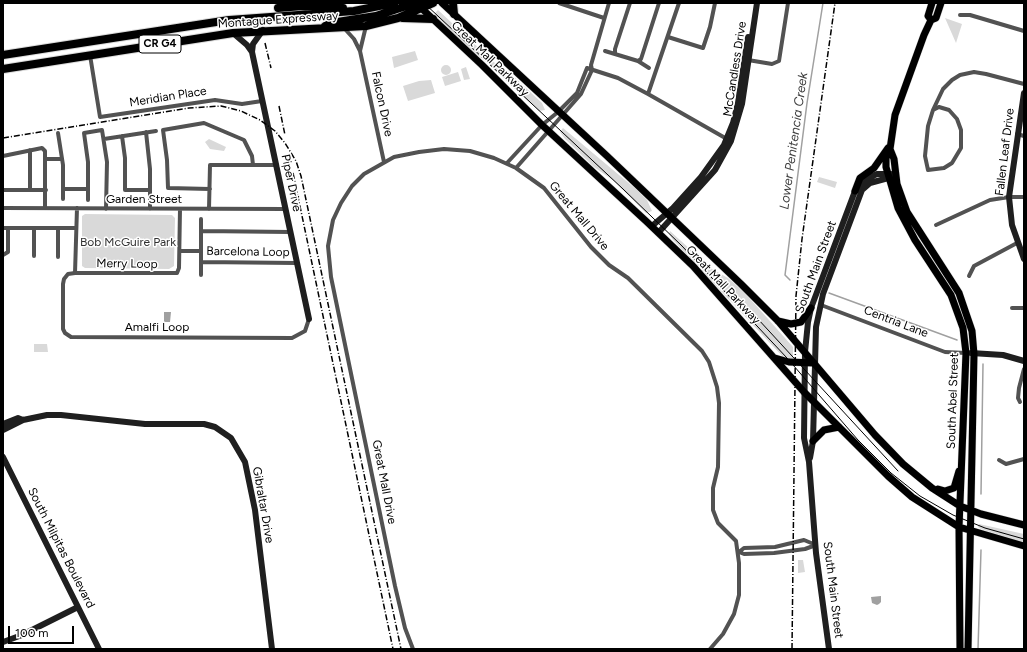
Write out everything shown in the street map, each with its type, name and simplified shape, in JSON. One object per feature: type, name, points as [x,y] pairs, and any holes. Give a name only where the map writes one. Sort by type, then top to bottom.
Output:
[{"type":"highway","name":"Montague Expressway","points":[[3,54],[229,20],[366,10],[381,5],[394,3]]},
{"type":"highway","name":"Montague Expressway","points":[[3,69],[233,33],[263,30],[366,26],[398,18],[417,5],[433,3]]},
{"type":"highway","points":[[453,3],[454,14]]},
{"type":"highway","points":[[318,29],[331,23],[376,16],[417,5]]},
{"type":"highway","points":[[278,8],[303,6],[366,10]]},
{"type":"highway","points":[[398,18],[433,20]]},
{"type":"main road","name":"Great Mall Parkway","points":[[442,3],[669,216],[778,322],[875,435],[903,464],[932,488],[960,506],[1024,525]]},
{"type":"main road","name":"McCandless Drive","points":[[659,232],[669,216],[708,169],[726,139],[738,103],[753,3]]},
{"type":"main road","name":"McCandless Drive","points":[[652,226],[669,216],[715,170],[728,148],[740,114],[757,3]]},
{"type":"main road","points":[[888,176],[886,158],[890,147],[895,115],[930,20],[928,16],[932,3]]},
{"type":"main road","points":[[930,20],[936,18],[941,3]]},
{"type":"main road","name":"Great Mall Parkway","points":[[417,5],[542,126],[659,232],[693,266],[804,392],[870,459],[912,497],[959,527],[1024,546]]},
{"type":"main road","points":[[252,52],[253,44],[263,30]]},
{"type":"main road","points":[[233,33],[248,45],[252,52]]},
{"type":"main road","name":"Piper Drive","points":[[252,52],[309,319]]},
{"type":"main road","name":"Fallen Leaf Drive","points":[[1024,94],[1021,135],[1009,197],[1012,225],[1017,243],[1024,259]]},
{"type":"main road","points":[[890,147],[894,159],[895,175]]},
{"type":"main road","points":[[855,191],[860,178],[878,163],[890,147]]},
{"type":"main road","name":"South Main Street","points":[[809,462],[814,441],[814,363],[816,327],[835,254],[855,191],[866,179],[876,174],[888,176]]},
{"type":"main road","name":"South Main Street","points":[[829,649],[816,545],[809,462],[804,438],[805,352],[811,308],[862,190],[870,183],[895,175]]},
{"type":"main road","name":"South Abel Street","points":[[895,175],[907,212],[924,247]]},
{"type":"main road","name":"South Abel Street","points":[[888,176],[898,208],[955,295],[969,321],[974,354],[968,649]]},
{"type":"main road","name":"South Abel Street","points":[[955,295],[963,328],[966,353],[959,527],[960,649]]},
{"type":"main road","points":[[778,322],[791,324],[801,322],[811,308]]},
{"type":"main road","points":[[966,353],[1003,355],[1024,362]]},
{"type":"main road","points":[[774,358],[789,362],[814,363]]},
{"type":"main road","name":"Gibraltar Drive","points":[[3,430],[20,423],[23,420],[47,415],[61,415],[145,424],[204,424],[215,427],[231,438],[245,462],[255,510],[272,649]]},
{"type":"main road","name":"Gibraltar Drive","points":[[3,424],[18,418],[23,420]]},
{"type":"main road","points":[[814,441],[824,430],[839,427]]},
{"type":"main road","name":"South Milpitas Boulevard","points":[[3,457],[99,649]]},
{"type":"main road","points":[[932,488],[945,491],[954,488],[962,458]]},
{"type":"main road","points":[[3,642],[22,635],[78,607]]},
{"type":"street","points":[[559,3],[604,18]]},
{"type":"street","points":[[516,168],[549,132],[560,114],[577,92],[587,68],[590,65],[609,3]]},
{"type":"street","points":[[615,53],[630,3]]},
{"type":"street","points":[[638,61],[642,60],[659,3]]},
{"type":"street","points":[[648,94],[679,3]]},
{"type":"street","points":[[668,37],[703,48],[710,27],[715,3]]},
{"type":"street","points":[[748,60],[772,64],[778,61],[788,3]]},
{"type":"street","points":[[960,15],[970,15],[1024,32]]},
{"type":"street","name":"Falcon Drive","points":[[360,51],[366,26]]},
{"type":"street","name":"Falcon Drive","points":[[344,28],[354,39],[360,51],[384,162]]},
{"type":"street","points":[[605,51],[638,61],[650,68]]},
{"type":"street","name":"Meridian Place","points":[[90,55],[100,117],[215,100],[242,104],[262,101]]},
{"type":"street","points":[[507,163],[542,126],[560,114],[581,94],[592,70],[590,65]]},
{"type":"street","points":[[587,68],[618,78],[726,139]]},
{"type":"street","points":[[939,98],[944,108],[957,119],[961,130],[961,148],[952,163],[944,168],[928,170],[926,166],[928,126],[933,110],[943,89],[952,80],[960,75],[974,72],[1024,84]]},
{"type":"street","points":[[933,110],[938,107],[944,108]]},
{"type":"street","points":[[210,189],[168,188],[167,160],[163,130],[204,123],[244,140],[252,156],[253,165]]},
{"type":"street","points":[[88,200],[88,162],[84,133],[102,130],[107,162],[106,208]]},
{"type":"street","points":[[104,139],[156,131]]},
{"type":"street","points":[[146,132],[150,169],[150,209]]},
{"type":"street","points":[[58,133],[62,159],[63,199]]},
{"type":"street","points":[[122,136],[125,158],[125,190],[150,190]]},
{"type":"street","points":[[3,156],[42,148],[45,151],[45,208]]},
{"type":"street","name":"Great Mall Drive","points":[[413,649],[407,634],[398,598],[328,259],[331,227],[341,203],[358,180],[384,162],[412,153],[444,149],[475,152],[507,163],[544,188],[591,247],[609,265],[628,278],[708,358],[715,379],[719,404],[718,467],[713,488],[713,510],[718,523],[736,541],[738,552],[739,588],[736,607],[727,628],[710,649]]},
{"type":"street","points":[[30,150],[30,190]]},
{"type":"street","points":[[46,159],[62,159]]},
{"type":"street","points":[[209,209],[210,165],[276,165]]},
{"type":"street","points":[[63,189],[88,189]]},
{"type":"street","points":[[3,190],[46,190]]},
{"type":"street","points":[[936,225],[990,200],[1009,197],[1024,197]]},
{"type":"street","name":"Garden Street","points":[[3,208],[285,210]]},
{"type":"street","points":[[75,273],[77,208]]},
{"type":"street","name":"Merry Loop","points":[[75,273],[177,273],[179,268],[180,251],[180,209]]},
{"type":"street","points":[[201,219],[201,274]]},
{"type":"street","points":[[3,255],[8,252],[6,228],[76,228]]},
{"type":"street","points":[[34,228],[34,256]]},
{"type":"street","points":[[58,228],[58,257]]},
{"type":"street","name":"Barcelona Loop","points":[[201,231],[290,232]]},
{"type":"street","points":[[969,276],[974,266],[1017,243]]},
{"type":"street","points":[[180,251],[201,251]]},
{"type":"street","name":"Barcelona Loop","points":[[201,262],[296,263]]},
{"type":"street","name":"Amalfi Loop","points":[[75,273],[68,274],[63,281],[63,329],[65,333],[71,337],[292,338],[305,331],[309,319]]},
{"type":"street","name":"Centria Lane","points":[[821,305],[945,352],[966,353]]},
{"type":"street","points":[[1012,308],[1024,308]]},
{"type":"street","points":[[1020,402],[1018,398],[1019,388],[1024,369]]},
{"type":"street","points":[[999,460],[1006,464],[1024,459]]},
{"type":"street","points":[[738,552],[744,548],[775,547],[804,540],[816,545]]},
{"type":"street","points":[[738,552],[744,554],[774,552],[805,549],[816,545]]},
{"type":"green space","points":[[438,10],[496,64],[509,72],[542,103],[545,110],[539,111],[484,60],[466,47],[437,17],[435,13]]},
{"type":"green space","points":[[945,18],[962,24],[956,43]]},
{"type":"green space","points":[[415,51],[418,60],[394,68],[392,57]]},
{"type":"green space","points":[[444,65],[448,65],[450,66],[450,74],[444,75],[441,72],[441,68]]},
{"type":"green space","points":[[466,67],[470,79],[464,80],[461,69]]},
{"type":"green space","points":[[458,72],[461,81],[445,86],[442,77]]},
{"type":"green space","points":[[431,80],[435,93],[408,101],[403,86],[419,81]]},
{"type":"green space","points":[[563,128],[637,190],[647,200],[652,211],[646,213],[614,181],[594,167],[565,139],[560,132]]},
{"type":"green space","points":[[209,139],[226,147],[224,151],[210,149],[205,142]]},
{"type":"green space","points":[[819,177],[837,182],[835,188],[817,182]]},
{"type":"green space","name":"Bob McGuire Park","points":[[85,214],[172,215],[175,218],[174,266],[169,269],[85,268],[82,266],[82,216]]},
{"type":"green space","points":[[670,231],[712,269],[728,278],[744,292],[793,347],[793,359],[784,358],[673,240],[669,234]]},
{"type":"green space","points":[[34,344],[47,344],[48,352],[34,352]]},
{"type":"green space","points":[[979,524],[1024,534],[1024,543],[981,529],[978,527]]},
{"type":"green space","points":[[798,560],[803,560],[805,572],[798,573]]},
{"type":"shaded area","points":[[164,312],[171,312],[170,322],[164,322]]},
{"type":"shaded area","points":[[881,596],[881,602],[879,604],[877,605],[872,603],[871,597]]},
{"type":"waterway","name":"Lower Penitencia Creek","points":[[790,280],[785,275],[807,103],[823,3]]},
{"type":"waterway","name":"Lower Penitencia Creek","points":[[829,293],[957,340]]},
{"type":"waterway","name":"Lower Penitencia Creek","points":[[981,494],[983,364]]},
{"type":"waterway","name":"Lower Penitencia Creek","points":[[978,649],[981,550]]},
{"type":"tram line","points":[[424,3],[682,246],[787,358],[858,440],[891,473],[920,496],[953,515],[985,528],[1024,539]]},
{"type":"tram line","points":[[734,293],[898,471]]},
{"type":"railway","points":[[792,649],[796,296],[802,239],[835,3]]},
{"type":"railway","points":[[265,43],[271,68]]},
{"type":"railway","points":[[3,138],[189,108],[221,106],[241,111],[260,120],[275,131],[285,143],[296,161],[301,176],[401,649]]},
{"type":"railway","points":[[279,106],[285,135]]},
{"type":"railway","points":[[293,173],[393,649]]}]
